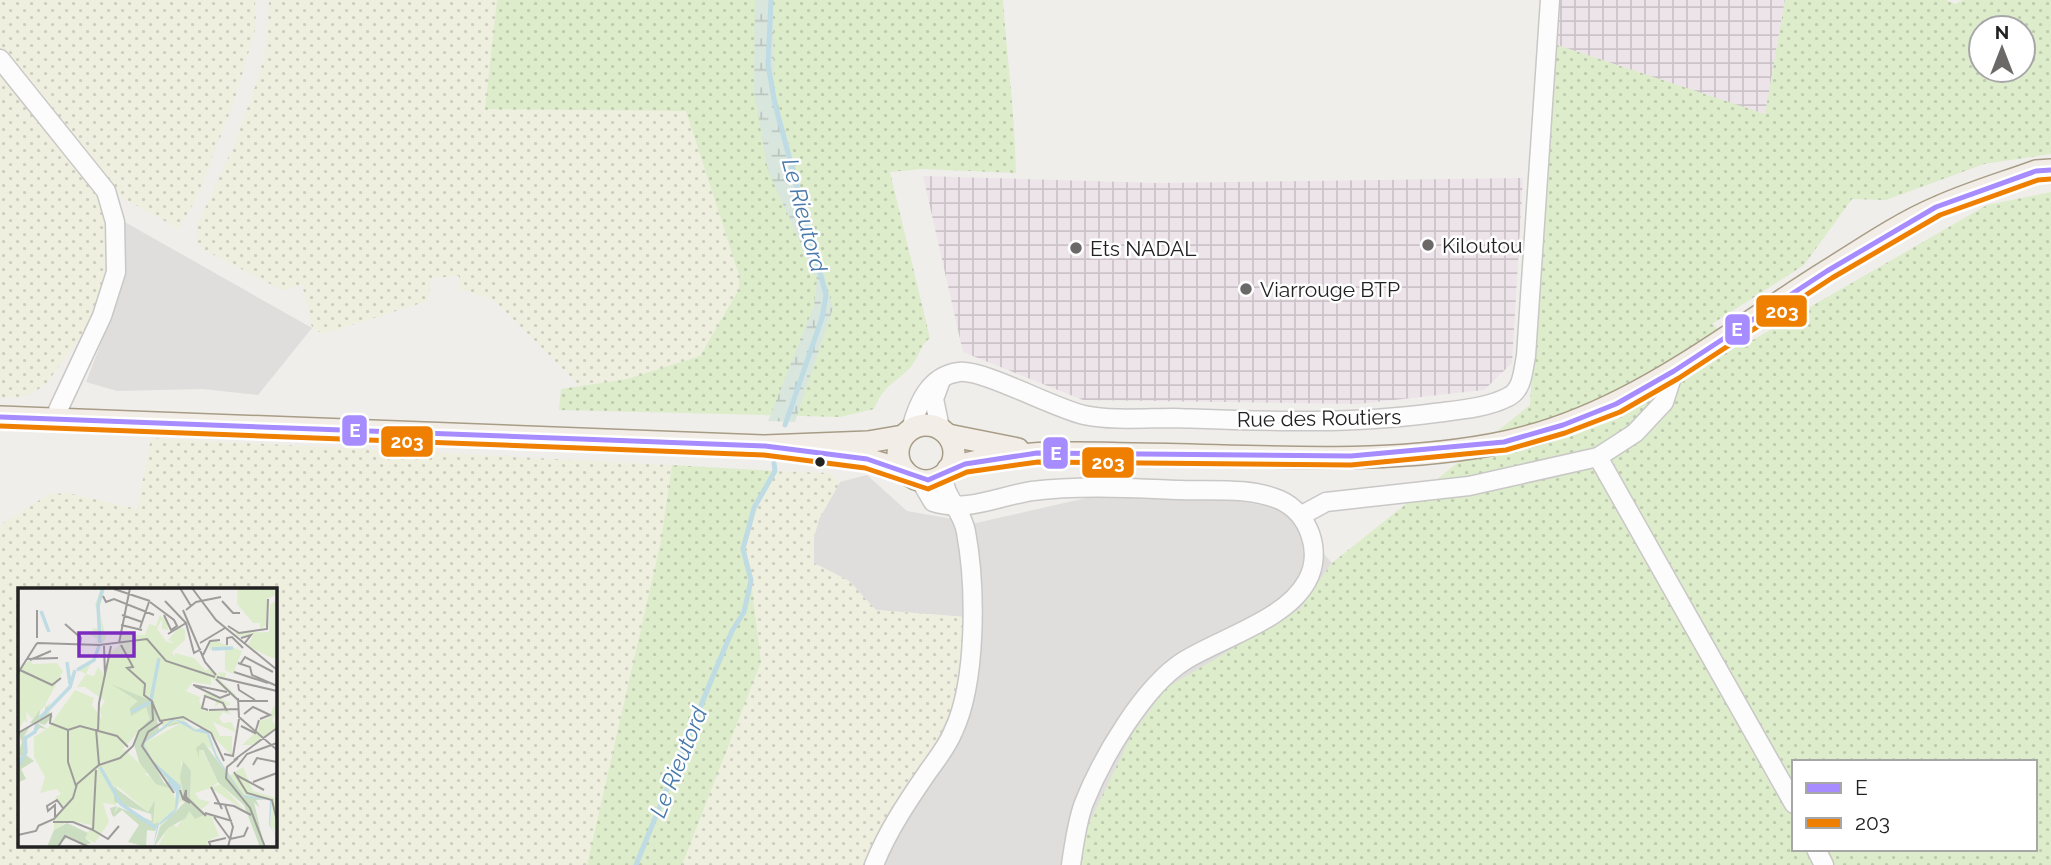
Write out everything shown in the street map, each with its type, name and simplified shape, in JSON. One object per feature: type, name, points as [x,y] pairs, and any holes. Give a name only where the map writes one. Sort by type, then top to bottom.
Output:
[{"type":"main road","points":[[765,446],[867,459],[912,475],[945,472],[965,464],[1037,453],[1351,456],[1425,452],[1504,442],[1563,425],[1616,404],[1674,371],[1828,271],[1936,207],[2036,171],[2051,170]]},
{"type":"main road","points":[[0,417],[765,446],[868,442],[907,433],[925,425],[944,432],[1037,453]]},
{"type":"main road","points":[[944,432],[954,456],[945,472]]},
{"type":"main road","points":[[907,433],[898,453],[912,475]]},
{"type":"street","name":"Rue des Routiers","points":[[942,377],[973,372],[1064,408],[1098,416],[1342,422],[1459,410],[1509,397],[1519,389],[1526,356],[1550,0]]},
{"type":"street","points":[[0,60],[106,191],[115,222],[117,272],[102,316],[58,410],[57,418]]},
{"type":"street","points":[[1302,515],[1326,502],[1469,486],[1598,457],[1635,433],[1664,402],[1674,371]]},
{"type":"street","points":[[942,377],[934,399],[944,432]]},
{"type":"street","points":[[907,433],[923,396],[942,377]]},
{"type":"street","points":[[1598,457],[1792,800]]},
{"type":"street","points":[[874,865],[900,812],[952,735],[969,676],[972,621],[966,531],[958,507],[948,499],[945,472]]},
{"type":"street","points":[[912,475],[933,502],[958,507],[1032,491],[1133,488],[1245,491],[1275,498],[1302,515],[1311,533],[1312,564],[1308,580],[1286,606],[1182,662],[1138,706],[1083,804],[1071,865]]},
{"type":"shaded area","points":[[1552,0],[1785,0],[1765,115],[1551,43]]},
{"type":"shaded area","points":[[923,176],[1155,183],[1523,178],[1512,363],[1484,390],[1358,404],[1083,400],[963,352]]},
{"type":"shaded area","points":[[123,221],[312,328],[258,395],[202,389],[117,391],[86,382],[120,294]]},
{"type":"shaded area","points":[[867,475],[907,511],[976,523],[1086,498],[1215,497],[1283,509],[1332,563],[1300,609],[1255,637],[1078,865],[867,865],[952,708],[965,617],[876,610],[849,581],[814,563],[814,537],[819,519],[840,482]]},
{"type":"green space","points":[[0,0],[255,0],[256,27],[234,102],[197,197],[179,229],[123,198],[43,108],[0,50]]},
{"type":"green space","points":[[269,0],[497,0],[485,109],[686,111],[739,275],[739,289],[700,356],[627,379],[580,386],[495,301],[460,289],[459,276],[431,278],[428,301],[323,334],[312,328],[302,284],[284,291],[204,250],[197,243],[197,226],[233,147],[259,76],[267,41]]},
{"type":"green space","points":[[497,0],[1003,0],[1016,173],[922,169],[890,172],[930,338],[922,346],[910,368],[884,392],[874,409],[840,417],[559,410],[561,389],[627,379],[700,356],[739,289],[739,275],[686,111],[485,109]]},
{"type":"green space","points":[[755,0],[773,0],[774,89],[833,308],[795,422],[768,421],[814,306],[817,279],[768,171],[754,92]]},
{"type":"green space","points":[[1785,0],[1946,0],[1955,4],[1963,0],[2051,0],[2051,154],[1984,164],[1886,200],[1852,199],[1804,265],[1712,324],[1739,348],[1987,205],[2051,192],[2051,865],[1078,865],[1080,842],[1131,736],[1166,688],[1300,609],[1332,563],[1530,405],[1551,43],[1765,114]]},
{"type":"green space","points":[[0,69],[98,196],[105,223],[108,263],[104,291],[92,322],[46,384],[30,395],[10,398],[0,398]]},
{"type":"green space","points":[[151,438],[672,465],[661,541],[587,865],[0,865],[0,525],[49,494],[68,493],[137,509]]},
{"type":"green space","points":[[672,465],[775,471],[754,508],[743,549],[751,580],[761,662],[682,865],[587,865],[661,541]]},
{"type":"green space","points":[[775,471],[830,473],[840,482],[819,519],[814,537],[814,563],[849,581],[876,610],[965,617],[963,668],[952,708],[933,749],[867,865],[682,865],[761,662],[751,580],[743,549],[754,508]]},
{"type":"waterway","name":"Le Rieutord","points":[[771,0],[768,65],[775,104],[826,295],[822,318],[785,425]]},
{"type":"waterway","name":"Le Rieutord","points":[[636,865],[732,631],[744,612],[751,580],[743,549],[754,508],[775,471],[774,463]]},
{"type":"transit line","name":"E","points":[[0,417],[765,446],[867,459],[928,480],[965,464],[1037,453],[1351,456],[1504,442],[1563,425],[1616,404],[1674,371],[1827,271],[1936,207],[2036,171],[2051,170]]},
{"type":"transit line","name":"203","points":[[0,426],[764,455],[865,468],[928,489],[967,472],[1038,462],[1351,465],[1506,450],[1565,433],[1620,412],[1679,378],[1832,278],[1940,215],[2038,180],[2051,179]]},
{"type":"place","name":"Kiloutou","points":[[1428,245]]},
{"type":"place","name":"Ets NADAL","points":[[1076,248]]},
{"type":"place","name":"Viarrouge BTP","points":[[1246,289]]}]
